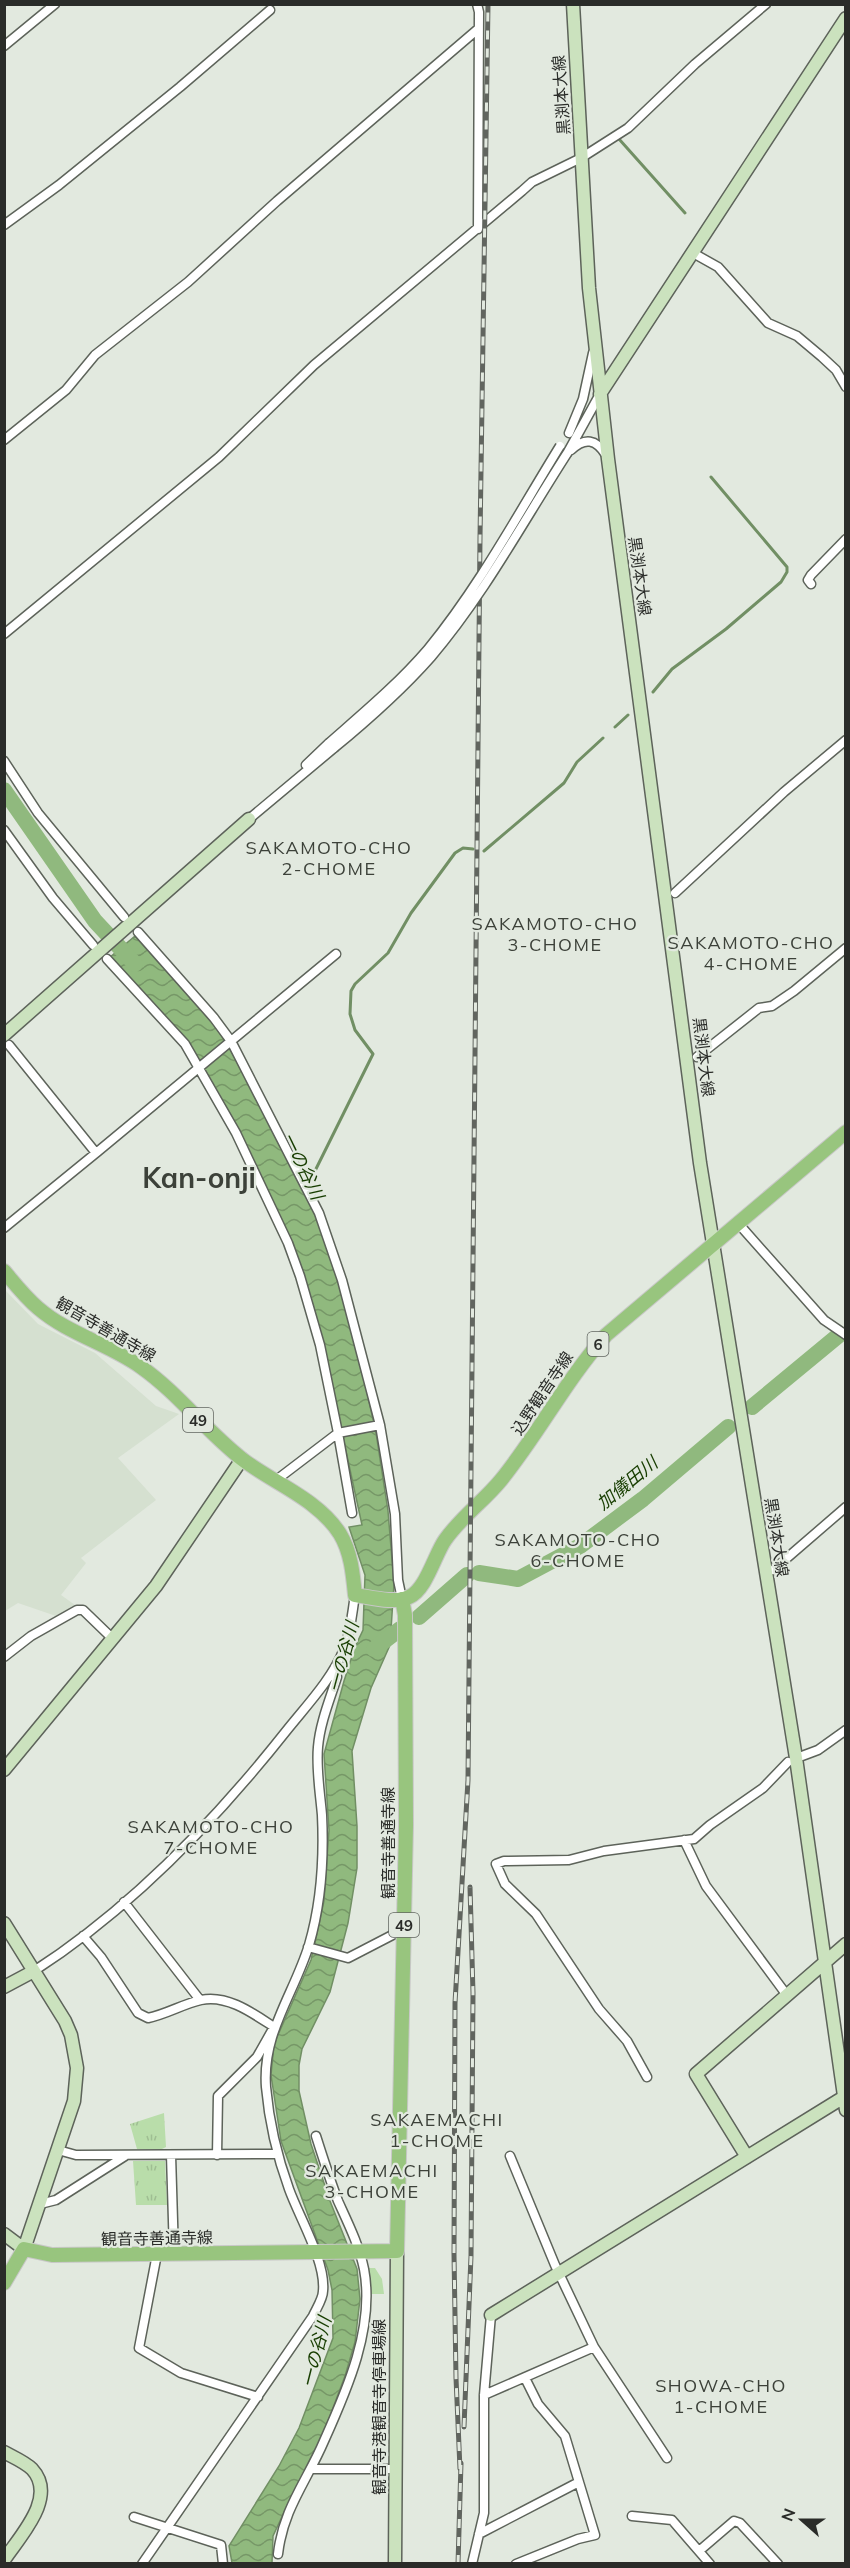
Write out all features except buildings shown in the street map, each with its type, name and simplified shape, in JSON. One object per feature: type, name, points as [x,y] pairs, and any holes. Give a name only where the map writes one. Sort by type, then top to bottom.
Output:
[{"type":"main road","name":"込野観音寺線","points":[[399,1599],[411,1597],[419,1589],[454,1527],[500,1481],[587,1356],[606,1335],[846,1132]]},
{"type":"main road","name":"観音寺善通寺線","points":[[4,1271],[44,1312],[141,1367],[242,1459],[304,1499],[339,1533],[347,1550],[358,1595]]},
{"type":"main road","points":[[358,1595],[399,1599]]},
{"type":"main road","name":"観音寺善通寺線","points":[[24,2248],[52,2255],[397,2251],[406,1825],[405,1616],[399,1599]]},
{"type":"main road","points":[[4,2283],[24,2248]]},
{"type":"street","points":[[4,46],[55,4]]},
{"type":"street","points":[[477,4],[478,230]]},
{"type":"street","name":"黒渕本大線","points":[[573,4],[594,344],[608,459],[700,1163],[796,1758],[845,2104]]},
{"type":"street","points":[[4,634],[210,464],[314,365],[478,230],[532,182],[581,158],[627,128],[695,64],[766,4]]},
{"type":"street","points":[[4,225],[58,185],[189,80],[270,10]]},
{"type":"street","points":[[96,1153],[7,1040],[130,924],[331,746],[408,672],[464,601],[588,416],[600,394],[846,18]]},
{"type":"street","points":[[4,440],[66,390],[95,355],[188,282],[277,201],[478,29]]},
{"type":"street","points":[[693,253],[718,267],[768,323],[797,336],[822,357],[836,370],[846,387]]},
{"type":"street","points":[[331,746],[384,706],[438,649],[482,586],[564,449],[583,399],[594,344]]},
{"type":"street","points":[[569,433],[600,394]]},
{"type":"street","points":[[588,416],[596,413],[604,426]]},
{"type":"street","points":[[564,449],[583,441],[593,442],[600,446],[608,459]]},
{"type":"street","points":[[811,584],[808,580],[811,575],[846,539]]},
{"type":"street","points":[[675,893],[784,792],[846,740]]},
{"type":"street","points":[[4,761],[38,813],[130,924],[214,1018],[231,1041],[319,1213],[342,1280],[380,1425],[395,1514],[399,1599]]},
{"type":"street","points":[[4,830],[53,897],[184,1044],[236,1133],[288,1243],[320,1345],[352,1513]]},
{"type":"street","points":[[697,1057],[759,1008],[772,1006],[794,991],[846,948]]},
{"type":"street","points":[[4,1228],[336,954]]},
{"type":"street","points":[[737,1222],[825,1320],[846,1335]]},
{"type":"street","points":[[275,1481],[338,1433],[380,1425]]},
{"type":"street","points":[[4,1770],[162,1578],[242,1459]]},
{"type":"street","points":[[773,1570],[846,1507]]},
{"type":"street","points":[[4,1987],[34,1971],[83,1936],[192,1840],[221,1810],[256,1769],[335,1667],[350,1630],[358,1595]]},
{"type":"street","points":[[4,1657],[31,1636],[77,1610],[83,1610],[113,1639]]},
{"type":"street","points":[[142,2564],[313,2316],[323,2292],[321,2267],[288,2187],[278,2154],[266,2086],[268,2045],[313,1930],[321,1869],[322,1831],[318,1746],[336,1677],[335,1667]]},
{"type":"street","points":[[802,1756],[818,1750],[846,1730]]},
{"type":"street","points":[[647,2078],[627,2041],[599,2009],[536,1914],[505,1884],[496,1864],[504,1861],[569,1860],[604,1851],[694,1839],[763,1788],[788,1762]]},
{"type":"street","points":[[684,1840],[706,1886],[786,1994]]},
{"type":"street","points":[[124,1902],[200,2000]]},
{"type":"street","points":[[4,1923],[65,2021],[75,2052],[77,2068],[74,2101],[24,2248],[4,2234]]},
{"type":"street","points":[[308,1947],[348,1958],[404,1929]]},
{"type":"street","points":[[83,1936],[101,1957],[138,2013],[148,2018],[200,2000],[217,1999],[245,2009],[274,2027]]},
{"type":"street","points":[[747,2157],[696,2074],[846,1944]]},
{"type":"street","points":[[217,2155],[218,2096],[257,2057],[274,2027]]},
{"type":"street","points":[[472,2564],[484,2513],[484,2395],[491,2315],[747,2157],[845,2104]]},
{"type":"street","points":[[278,2554],[280,2534],[288,2510],[311,2469],[337,2412],[359,2346],[367,2294],[364,2269],[316,2136]]},
{"type":"street","points":[[58,2150],[76,2155],[126,2156],[278,2154]]},
{"type":"street","points":[[171,2155],[174,2254]]},
{"type":"street","points":[[40,2204],[56,2200],[126,2156]]},
{"type":"street","points":[[510,2156],[559,2273],[594,2347],[667,2458]]},
{"type":"street","name":"観音寺港観音寺停車場線","points":[[394,2564],[397,2251]]},
{"type":"street","points":[[157,2254],[139,2348],[181,2373],[258,2397]]},
{"type":"street","points":[[484,2395],[594,2347]]},
{"type":"street","points":[[516,2564],[578,2539],[595,2535],[565,2436],[538,2404],[525,2378]]},
{"type":"street","points":[[4,2452],[30,2467],[41,2485],[41,2496],[37,2509],[4,2560]]},
{"type":"street","points":[[311,2469],[395,2469]]},
{"type":"street","points":[[479,2534],[579,2482]]},
{"type":"street","points":[[632,2516],[672,2520],[710,2564]]},
{"type":"street","points":[[134,2517],[221,2545],[223,2564]]},
{"type":"street","points":[[699,2551],[734,2521],[740,2523],[778,2564]]},
{"type":"shaded area","points":[[4,1289],[38,1324],[95,1353],[156,1406],[179,1414],[118,1458],[156,1500],[81,1558],[86,1563],[61,1595],[75,1605],[56,1616],[18,1603],[5,1611]]},
{"type":"green space","points":[[164,2113],[166,2147],[137,2149],[130,2124]]},
{"type":"green space","points":[[133,2161],[165,2161],[167,2205],[136,2205]]},
{"type":"green space","points":[[367,2268],[375,2268],[382,2279],[384,2294],[369,2294]]},
{"type":"water","points":[[135,936],[216,1027],[233,1054],[321,1226],[353,1329],[376,1433],[388,1511],[394,1584],[390,1645],[371,1688],[352,1751],[357,1868],[348,1923],[330,1992],[302,2049],[299,2065],[299,2091],[311,2144],[330,2201],[357,2269],[360,2299],[355,2342],[345,2376],[319,2445],[273,2536],[272,2563],[232,2563],[229,2546],[279,2466],[299,2428],[333,2338],[332,2290],[328,2270],[281,2141],[271,2075],[274,2044],[311,1960],[324,1901],[329,1830],[324,1754],[344,1681],[363,1630],[365,1575],[349,1527],[362,1525],[323,1345],[293,1249],[207,1076],[109,958]]},
{"type":"waterway","points":[[619,139],[685,213]]},
{"type":"waterway","points":[[653,692],[672,669],[726,629],[781,582],[787,572],[787,567],[711,477]]},
{"type":"waterway","points":[[615,727],[628,715]]},
{"type":"waterway","points":[[484,851],[564,783],[577,762],[603,738]]},
{"type":"waterway","name":"一の谷川","points":[[4,790],[95,921],[135,964]]},
{"type":"waterway","points":[[307,1187],[373,1054],[355,1030],[350,1014],[351,991],[355,984],[388,953],[411,913],[455,853],[463,848],[473,849]]},
{"type":"waterway","name":"加儀田川","points":[[752,1407],[839,1335]]},
{"type":"waterway","name":"加儀田川","points":[[479,1573],[518,1579],[580,1546],[643,1499],[728,1427]]},
{"type":"waterway","name":"加儀田川","points":[[419,1617],[467,1575]]},
{"type":"waterway","name":"加儀田川","points":[[374,1649],[400,1629]]},
{"type":"railway","points":[[460,2469],[454,2254],[455,2003],[468,1780],[480,538],[488,4]]},
{"type":"railway","points":[[464,2427],[471,2256],[473,1993],[470,1887]]},
{"type":"railway","points":[[458,2564],[461,2463]]},
{"type":"district","name":"SAKAMOTO-CHO 2-CHOME","points":[[329,857]]},
{"type":"district","name":"SAKAMOTO-CHO 3-CHOME","points":[[555,933]]},
{"type":"district","name":"SAKAMOTO-CHO 4-CHOME","points":[[751,952]]},
{"type":"district","name":"Kan-onji","points":[[199,1177]]},
{"type":"district","name":"SAKAMOTO-CHO 6-CHOME","points":[[578,1549]]},
{"type":"district","name":"SAKAMOTO-CHO 7-CHOME","points":[[211,1836]]},
{"type":"district","name":"SAKAEMACHI 1-CHOME","points":[[437,2129]]},
{"type":"district","name":"SAKAEMACHI 3-CHOME","points":[[372,2180]]},
{"type":"district","name":"SHOWA-CHO 1-CHOME","points":[[721,2395]]}]
